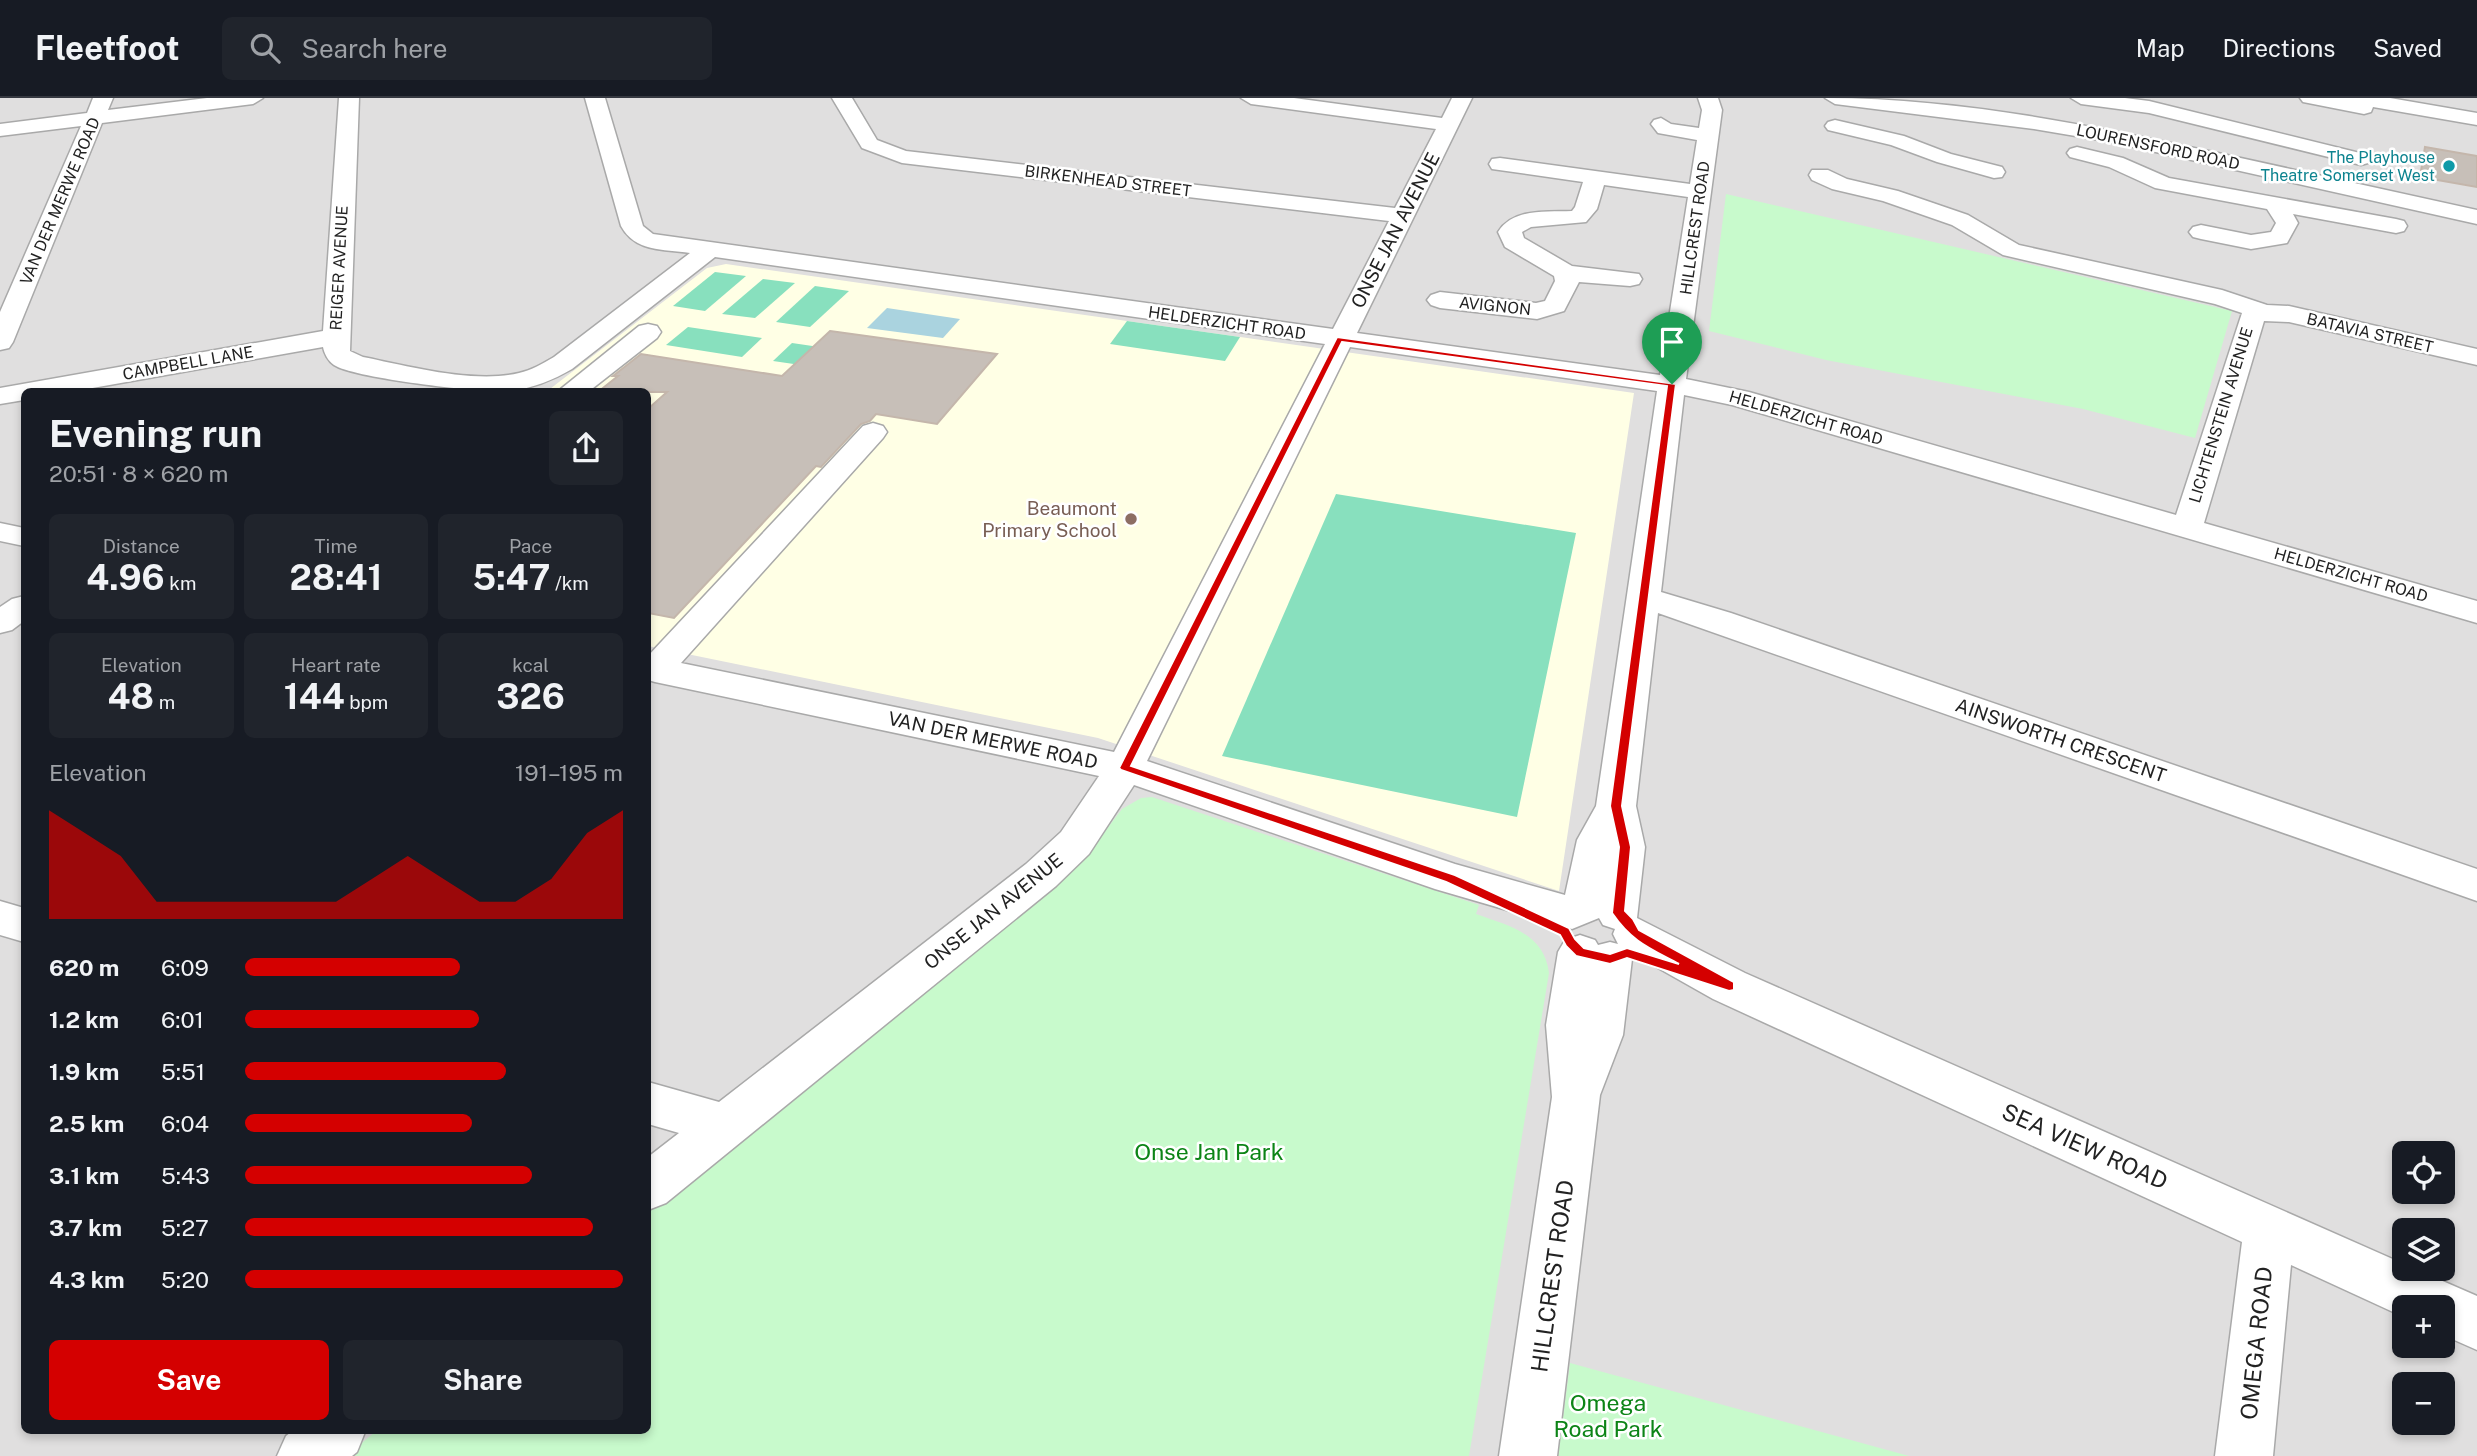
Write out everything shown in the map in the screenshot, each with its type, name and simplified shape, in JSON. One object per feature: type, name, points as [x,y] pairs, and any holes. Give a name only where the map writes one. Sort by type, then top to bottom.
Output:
[{"type":"street","points":[[0,130],[99,108],[253,98]]},
{"type":"street","name":"REIGER AVENUE","points":[[349,98],[336,337],[337,352],[344,360],[488,386],[522,382],[538,377],[563,363],[710,249]]},
{"type":"street","name":"HELDERZICHT ROAD","points":[[595,98],[632,226],[637,235],[660,243],[1672,384],[1739,398],[2477,612]]},
{"type":"street","name":"BIRKENHEAD STREET","points":[[842,98],[869,144],[902,157],[1402,216]]},
{"type":"street","points":[[1251,98],[1448,125]]},
{"type":"street","name":"ONSE JAN AVENUE","points":[[651,1184],[1041,874],[1074,843],[1125,768],[1462,98]]},
{"type":"street","name":"LOURENSFORD ROAD","points":[[1835,98],[2057,127],[2238,163],[2267,191],[2477,217]]},
{"type":"street","points":[[2081,98],[2128,100],[2361,159]]},
{"type":"street","points":[[2310,98],[2477,119]]},
{"type":"street","name":"VAN DER MERWE ROAD","points":[[0,342],[99,108]]},
{"type":"street","points":[[1666,115],[1665,129],[1712,110]]},
{"type":"street","name":"HILLCREST ROAD","points":[[1528,1456],[1576,1097],[1600,1035],[1599,933],[1625,847],[1616,806],[1672,384],[1712,110]]},
{"type":"street","points":[[1835,126],[1898,140],[1944,158],[2000,163],[1971,204]]},
{"type":"street","points":[[2057,127],[2054,148],[2110,160],[2154,180],[2183,187],[2267,191],[2306,207],[2411,229]]},
{"type":"street","points":[[2183,187],[2216,186],[2238,163]]},
{"type":"street","points":[[1500,164],[1700,192]]},
{"type":"street","name":"BATAVIA STREET","points":[[1820,175],[1840,184],[1890,196],[1971,204],[2011,250],[2204,294],[2263,312],[2289,314],[2477,357]]},
{"type":"street","points":[[1595,177],[1586,209],[1578,217],[1528,220],[1514,225],[1510,232],[1513,242],[1566,273],[1630,279]]},
{"type":"street","points":[[2201,232],[2251,242],[2280,238],[2287,223],[2267,191]]},
{"type":"street","name":"AVIGNON","points":[[1440,300],[1516,310],[1546,310],[1555,306],[1560,299],[1566,273]]},
{"type":"street","name":"LICHTENSTEIN AVENUE","points":[[2187,527],[2250,317],[2263,312]]},
{"type":"street","points":[[576,388],[648,332]]},
{"type":"street","name":"CAMPBELL LANE","points":[[46,388],[336,337]]},
{"type":"street","name":"CAMPBELL LANE","points":[[0,396],[21,392]]},
{"type":"street","points":[[652,669],[873,432]]},
{"type":"street","points":[[0,532],[21,536]]},
{"type":"street","name":"AINSWORTH CRESCENT","points":[[1644,598],[1719,621],[2477,885]]},
{"type":"street","points":[[0,622],[21,608]]},
{"type":"street","name":"VAN DER MERWE ROAD","points":[[652,669],[1125,768],[1450,878],[1599,933]]},
{"type":"street","points":[[0,918],[21,924]]},
{"type":"street","name":"SEA VIEW ROAD","points":[[1599,933],[1729,986],[2414,1295]]},
{"type":"street","points":[[651,1104],[725,1125]]},
{"type":"street","name":"OMEGA ROAD","points":[[2244,1456],[2269,1229]]},
{"type":"street","name":"SEA VIEW ROAD","points":[[2455,1314],[2477,1323]]},
{"type":"street","points":[[306,1456],[334,1434]]},
{"type":"shaded area","points":[[0,98],[2477,98],[2477,1456],[0,1456]]},
{"type":"shaded area","name":"Beaumont Primary School","points":[[726,264],[1634,393],[1559,891],[1098,738],[651,647],[651,388],[551,388],[707,268]]},
{"type":"green space","points":[[1726,194],[2232,311],[2195,438],[2083,409],[1826,360],[1709,331]]},
{"type":"green space","points":[[715,272],[746,276],[705,311],[673,306]]},
{"type":"green space","points":[[763,279],[795,283],[755,318],[722,314]]},
{"type":"green space","points":[[815,286],[849,291],[810,327],[776,322]]},
{"type":"green space","points":[[1127,321],[1240,337],[1225,361],[1110,344]]},
{"type":"green space","points":[[688,327],[762,338],[742,357],[666,345]]},
{"type":"green space","points":[[792,343],[867,354],[849,372],[773,361]]},
{"type":"green space","points":[[1336,494],[1576,533],[1517,817],[1222,756]]},
{"type":"green space","name":"Onse Jan Park","points":[[1152,797],[1479,905],[1476,914],[1523,933],[1540,949],[1546,959],[1549,973],[1469,1456],[346,1456],[373,1434],[651,1434],[651,1211],[997,932],[1077,862],[1096,843],[1122,809],[1141,798]]},
{"type":"green space","name":"Omega Road Park","points":[[1570,1363],[1909,1456],[1558,1456]]},
{"type":"water","points":[[887,308],[960,319],[943,338],[867,328]]},
{"type":"building","name":"The Playhouse Theatre Somerset West","points":[[2425,147],[2477,156],[2477,187],[2420,177]]},
{"type":"building","points":[[830,331],[997,354],[937,424],[876,414],[870,421],[861,424],[821,467],[816,466],[674,618],[651,614],[651,406],[667,392],[651,392],[651,388],[603,388],[618,376],[613,376],[641,354],[782,376]]},
{"type":"place","name":"The Playhouse Theatre Somerset West","points":[[2449,166]]},
{"type":"place","name":"Beaumont Primary School","points":[[1131,519]]},
{"type":"route","points":[[1339,339],[1672,384],[1616,806],[1625,847],[1618,913],[1629,922],[1634,934],[1729,986],[1627,953],[1610,959],[1580,952],[1570,943],[1565,932],[1450,878],[1125,768],[1339,339]]}]
